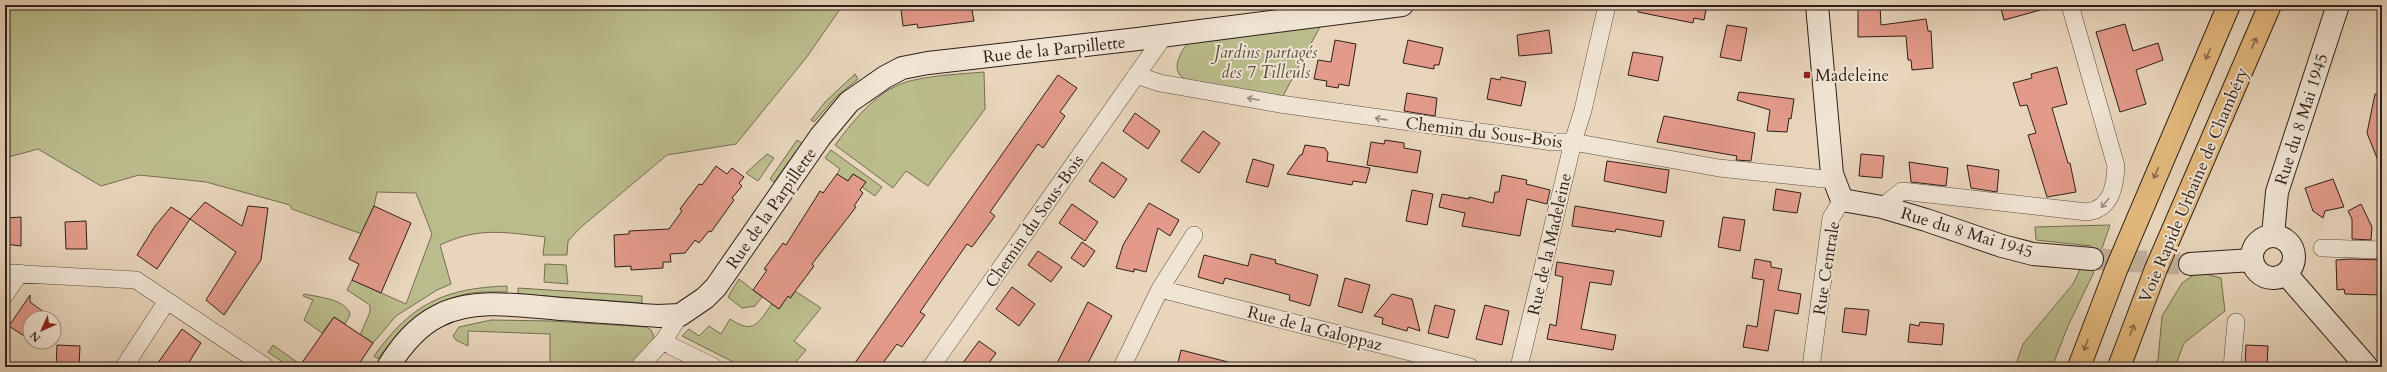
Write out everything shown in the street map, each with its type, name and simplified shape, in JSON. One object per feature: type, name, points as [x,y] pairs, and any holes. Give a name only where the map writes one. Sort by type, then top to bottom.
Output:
[{"type":"highway","points":[[2079,367],[2116,270],[2229,5]]},
{"type":"highway","name":"Voie Rapide Urbaine de Chambéry","points":[[2118,367],[2156,269],[2270,5]]},
{"type":"street","name":"Rue de la Parpillette","points":[[680,315],[705,298],[716,287],[832,121],[848,102],[869,86],[902,68],[928,63],[1164,36],[1402,5]]},
{"type":"street","name":"Rue de la Madeleine","points":[[1519,367],[1573,142],[1583,110],[1607,5]]},
{"type":"street","name":"Rue Centrale","points":[[1811,367],[1831,218],[1842,200],[1834,180],[1817,5]]},
{"type":"street","points":[[1882,207],[1902,191],[2007,202],[2071,211],[2098,211],[2108,200],[2115,183],[2116,166],[2070,5]]},
{"type":"street","name":"Rue du 8 Mai 1945","points":[[2273,235],[2277,192],[2338,5]]},
{"type":"street","name":"Chemin du Sous-Bois","points":[[931,367],[1164,36]]},
{"type":"street","name":"Chemin du Sous-Bois","points":[[1136,75],[1160,83],[1280,104],[1553,142],[1573,142],[1719,168],[1834,180]]},
{"type":"street","name":"Rue du 8 Mai 1945","points":[[1842,200],[1882,207],[1926,220],[2002,246],[2033,254],[2092,259]]},
{"type":"street","points":[[1122,367],[1160,289],[1194,235]]},
{"type":"street","points":[[2273,235],[2287,240],[2292,246],[2294,261],[2286,274],[2280,277],[2266,276],[2256,270],[2252,260],[2255,245],[2263,238],[2273,235]]},
{"type":"street","points":[[2322,248],[2382,250]]},
{"type":"street","points":[[2190,264],[2252,260]]},
{"type":"street","points":[[5,295],[12,273],[136,280],[266,367]]},
{"type":"street","points":[[2286,274],[2367,367]]},
{"type":"street","name":"Rue de la Galoppaz","points":[[1160,289],[1470,367]]},
{"type":"street","points":[[124,367],[167,302]]},
{"type":"street","points":[[388,367],[399,350],[419,328],[439,315],[464,308],[492,304],[652,316],[680,315]]},
{"type":"street","points":[[639,367],[664,340],[680,315]]},
{"type":"street","points":[[2232,367],[2236,322]]},
{"type":"street","points":[[664,340],[673,347],[714,367]]},
{"type":"green space","points":[[5,5],[843,5],[806,58],[736,144],[667,155],[580,228],[568,241],[567,255],[543,255],[545,237],[517,234],[491,232],[479,233],[454,239],[440,245],[451,284],[437,290],[396,316],[373,343],[360,335],[370,312],[370,305],[347,290],[352,280],[406,304],[432,234],[416,193],[377,192],[374,206],[362,234],[292,209],[290,205],[206,182],[139,175],[101,186],[38,149],[5,158]]},
{"type":"green space","name":"Jardins partagés des 7 Tilleuls","points":[[1321,25],[1283,96],[1189,81],[1179,74],[1177,69],[1177,64],[1181,53],[1188,43]]},
{"type":"green space","points":[[984,72],[985,109],[928,186],[906,171],[893,188],[835,145],[869,105],[890,89],[901,84],[923,78]]},
{"type":"green space","points":[[855,74],[858,79],[836,97],[814,122],[811,120],[825,102]]},
{"type":"green space","points":[[797,140],[802,143],[774,182],[770,179]]},
{"type":"green space","points":[[831,150],[882,187],[875,196],[862,187],[865,182],[853,174],[848,181],[837,174],[840,169],[825,158]]},
{"type":"green space","points":[[767,154],[774,158],[758,181],[746,173]]},
{"type":"green space","points":[[2110,225],[2093,274],[2068,326],[2052,367],[2015,367],[2023,344],[2073,284],[2091,246],[2036,240],[2035,227]]},
{"type":"green space","points":[[545,264],[566,265],[568,284],[544,282]]},
{"type":"green space","points":[[2198,272],[2221,278],[2225,311],[2184,343],[2175,367],[2150,367],[2158,360],[2162,316],[2182,283]]},
{"type":"green space","points":[[739,279],[762,297],[755,306],[742,308],[728,297]]},
{"type":"green space","points":[[507,286],[507,292],[471,293],[439,303],[427,310],[405,327],[378,359],[374,356],[402,323],[431,302],[447,295],[465,290]]},
{"type":"green space","points":[[518,288],[642,296],[642,303],[518,294]]},
{"type":"green space","points":[[795,291],[821,308],[794,341],[806,350],[795,363],[801,367],[743,367],[682,336],[689,329],[699,336],[709,326],[721,334],[730,319],[745,326],[755,325],[772,304],[779,309],[788,296],[791,298]]},
{"type":"green space","points":[[304,294],[324,298],[344,305],[350,315],[345,324],[334,317],[322,333],[304,320],[313,300],[303,296]]},
{"type":"green space","points":[[491,320],[551,321],[646,327],[651,330],[654,337],[650,345],[629,367],[550,367],[550,334],[468,331],[468,346],[456,340],[453,336],[459,327]]},
{"type":"green space","points":[[273,345],[304,367],[290,367],[268,352]]},
{"type":"building","points":[[906,5],[971,5],[974,21],[918,28],[917,24],[903,26],[901,9],[906,8]]},
{"type":"building","points":[[1639,5],[1707,5],[1704,20],[1694,18],[1693,23],[1638,12]]},
{"type":"building","points":[[1880,5],[1881,25],[1926,19],[1928,31],[1931,31],[1933,68],[1912,70],[1911,60],[1908,60],[1906,36],[1858,37],[1858,6]]},
{"type":"building","points":[[2000,5],[2043,5],[2044,9],[2004,20]]},
{"type":"building","points":[[2125,24],[2133,51],[2158,43],[2163,60],[2136,70],[2146,104],[2120,112],[2096,32]]},
{"type":"building","points":[[1727,25],[1747,28],[1741,61],[1720,57]]},
{"type":"building","points":[[1549,30],[1552,53],[1519,56],[1517,35]]},
{"type":"building","points":[[1335,40],[1356,44],[1349,86],[1339,84],[1338,88],[1326,86],[1327,81],[1314,79],[1318,60],[1331,62]]},
{"type":"building","points":[[1408,40],[1443,48],[1439,65],[1434,65],[1434,69],[1403,63]]},
{"type":"building","points":[[1633,52],[1663,57],[1658,81],[1628,75]]},
{"type":"building","points":[[2057,67],[2067,104],[2052,108],[2068,163],[2070,163],[2076,192],[2047,197],[2028,135],[2036,133],[2027,105],[2020,106],[2013,83],[2032,78],[2031,74]]},
{"type":"building","points":[[1058,75],[1077,88],[1060,112],[1065,116],[1043,148],[1038,144],[990,212],[995,216],[972,247],[967,244],[920,312],[925,315],[902,347],[897,344],[880,367],[852,367]]},
{"type":"building","points":[[1501,77],[1526,82],[1521,106],[1487,99],[1491,78],[1500,80]]},
{"type":"building","points":[[1739,92],[1794,99],[1791,119],[1789,118],[1787,132],[1767,131],[1770,110],[1737,100]]},
{"type":"building","points":[[1407,93],[1437,98],[1435,116],[1404,111]]},
{"type":"building","points":[[2375,94],[2382,94],[2381,168],[2367,133]]},
{"type":"building","points":[[1135,113],[1160,131],[1148,149],[1123,131]]},
{"type":"building","points":[[1664,116],[1755,133],[1751,161],[1736,160],[1737,156],[1657,142]]},
{"type":"building","points":[[1203,131],[1220,143],[1199,173],[1181,161]]},
{"type":"building","points":[[1385,140],[1404,143],[1404,148],[1421,151],[1417,173],[1367,165],[1371,142],[1384,144]]},
{"type":"building","points":[[1305,145],[1325,148],[1328,153],[1327,161],[1370,168],[1366,183],[1353,181],[1352,185],[1287,174],[1300,155],[1302,155]]},
{"type":"building","points":[[1861,154],[1884,156],[1882,178],[1859,176]]},
{"type":"building","points":[[1253,159],[1274,165],[1268,187],[1246,182]]},
{"type":"building","points":[[1607,161],[1669,170],[1666,193],[1604,181]]},
{"type":"building","points":[[1102,162],[1127,179],[1114,198],[1089,181]]},
{"type":"building","points":[[1909,162],[1948,168],[1946,186],[1911,182]]},
{"type":"building","points":[[1967,165],[1999,170],[1997,192],[1971,188]]},
{"type":"building","points":[[716,166],[727,174],[732,168],[744,177],[739,183],[742,186],[732,198],[734,200],[711,232],[709,231],[699,243],[695,240],[685,253],[670,254],[671,262],[663,262],[663,268],[631,270],[631,266],[615,267],[614,235],[629,234],[629,231],[669,229],[682,211],[680,209],[699,184],[702,185]]},
{"type":"building","points":[[837,174],[848,181],[853,174],[866,182],[860,190],[863,193],[854,206],[856,207],[812,264],[814,266],[790,298],[788,296],[779,309],[753,290],[767,270],[764,269],[783,243],[786,245],[820,191],[823,193]]},
{"type":"building","points":[[1502,175],[1527,180],[1526,184],[1550,190],[1547,204],[1527,199],[1520,236],[1462,226],[1465,213],[1439,207],[1442,194],[1469,199],[1469,197],[1493,203],[1495,192],[1499,192]]},
{"type":"building","points":[[2333,179],[2344,207],[2325,211],[2323,218],[2313,211],[2305,188]]},
{"type":"building","points":[[1776,189],[1801,193],[1797,213],[1773,210]]},
{"type":"building","points":[[1412,190],[1433,194],[1427,225],[1406,221]]},
{"type":"building","points":[[205,202],[242,226],[248,206],[268,208],[261,260],[224,315],[206,300],[236,252],[190,219]]},
{"type":"building","points":[[1149,203],[1179,220],[1170,236],[1158,228],[1146,272],[1134,269],[1134,272],[1116,268],[1123,245]]},
{"type":"building","points":[[1072,204],[1098,222],[1085,241],[1059,223]]},
{"type":"building","points":[[2361,204],[2372,227],[2371,240],[2352,239],[2352,219],[2348,211]]},
{"type":"building","points":[[374,206],[411,223],[381,293],[352,280],[359,264],[349,259]]},
{"type":"building","points":[[1575,206],[1664,221],[1661,237],[1616,229],[1615,232],[1572,226]]},
{"type":"building","points":[[171,207],[190,219],[157,269],[137,255],[155,226]]},
{"type":"building","points":[[21,217],[21,246],[5,244],[5,218]]},
{"type":"building","points":[[1723,217],[1745,220],[1740,251],[1718,247]]},
{"type":"building","points":[[86,221],[87,249],[66,249],[65,222]]},
{"type":"building","points":[[1082,242],[1095,251],[1084,267],[1071,258]]},
{"type":"building","points":[[1038,251],[1062,267],[1051,282],[1028,265]]},
{"type":"building","points":[[1251,254],[1276,260],[1275,263],[1318,275],[1310,306],[1289,300],[1290,295],[1225,278],[1223,284],[1198,277],[1204,255],[1248,266]]},
{"type":"building","points":[[1755,259],[1771,262],[1771,267],[1782,269],[1778,290],[1801,294],[1798,314],[1775,310],[1768,351],[1743,347],[1747,325],[1757,327],[1764,280],[1752,278]]},
{"type":"building","points":[[2336,260],[2382,260],[2382,295],[2345,294],[2344,289],[2337,290]]},
{"type":"building","points":[[1557,262],[1614,271],[1611,285],[1590,282],[1581,329],[1616,335],[1613,350],[1547,339],[1550,324],[1556,326],[1563,277],[1555,275]]},
{"type":"building","points":[[1345,278],[1370,285],[1362,313],[1338,306]]},
{"type":"building","points":[[1012,287],[1035,304],[1019,326],[996,309]]},
{"type":"building","points":[[1392,294],[1412,299],[1420,331],[1408,327],[1407,331],[1382,324],[1383,318],[1374,316]]},
{"type":"building","points":[[30,295],[30,302],[41,310],[22,310],[22,335],[9,326]]},
{"type":"building","points":[[1088,302],[1112,316],[1086,367],[1055,367]]},
{"type":"building","points":[[1435,305],[1455,310],[1448,338],[1428,333]]},
{"type":"building","points":[[1485,305],[1509,311],[1502,345],[1476,339]]},
{"type":"building","points":[[1845,308],[1869,310],[1866,335],[1842,332]]},
{"type":"building","points":[[334,317],[373,343],[357,367],[299,367]]},
{"type":"building","points":[[1920,322],[1944,324],[1942,345],[1908,342],[1910,324],[1919,326]]},
{"type":"building","points":[[182,329],[201,343],[186,367],[155,367]]},
{"type":"building","points":[[979,341],[996,353],[986,367],[960,367]]},
{"type":"building","points":[[62,345],[80,346],[79,367],[56,367],[57,350],[62,350]]},
{"type":"building","points":[[2246,345],[2268,346],[2267,367],[2245,367]]},
{"type":"building","points":[[1181,350],[1228,362],[1228,367],[1177,367]]},
{"type":"tunnel","points":[[2092,259],[2190,264]]},
{"type":"place","name":"Madeleine","points":[[1807,75]]}]
